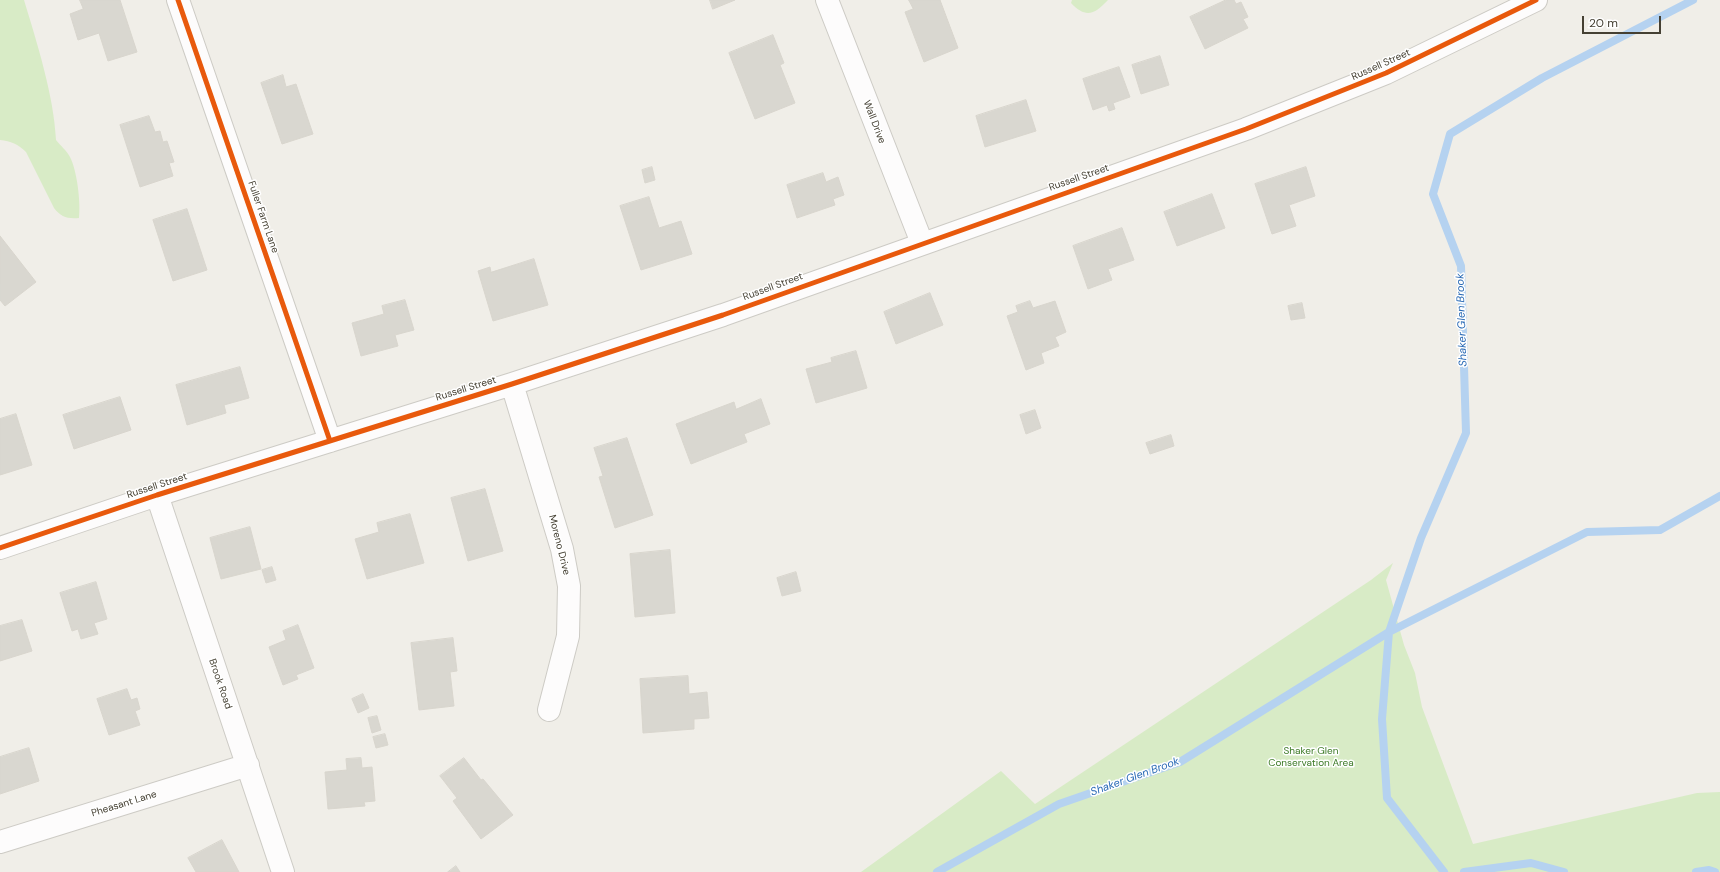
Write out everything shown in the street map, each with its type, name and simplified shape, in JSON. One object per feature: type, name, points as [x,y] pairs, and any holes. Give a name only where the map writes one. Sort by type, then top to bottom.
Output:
[{"type":"street","name":"Fuller Farm Lane","points":[[178,0],[330,441]]},
{"type":"street","name":"Wall Drive","points":[[827,0],[922,243]]},
{"type":"street","name":"Russell Street","points":[[0,548],[156,495],[512,384],[723,315],[1246,129],[1342,92],[1428,54],[1536,0]]},
{"type":"street","name":"Moreno Drive","points":[[512,384],[562,549],[569,586],[569,624],[567,642],[549,710]]},
{"type":"street","name":"Brook Road","points":[[156,495],[283,872]]},
{"type":"street","name":"Pheasant Lane","points":[[0,842],[248,766]]},
{"type":"green space","points":[[0,0],[24,0],[48,88],[55,123],[56,140],[69,155],[75,170],[79,196],[79,218],[65,217],[57,211],[54,208],[26,152],[14,143],[0,140]]},
{"type":"green space","points":[[1072,0],[1108,0],[1099,9],[1086,13],[1076,8],[1071,3]]},
{"type":"green space","name":"Shaker Glen Conservation Area","points":[[1393,563],[1386,580],[1404,645],[1415,673],[1422,707],[1473,844],[1697,793],[1720,792],[1720,872],[861,872],[1001,771],[1035,804],[1371,580]]},
{"type":"building","points":[[80,0],[120,0],[137,52],[108,61],[99,33],[78,40],[70,14],[83,9]]},
{"type":"building","points":[[710,0],[735,0],[713,9]]},
{"type":"building","points":[[909,0],[940,0],[958,48],[924,62],[905,12],[913,9]]},
{"type":"building","points":[[1226,0],[1234,0],[1236,4],[1241,2],[1248,17],[1243,19],[1248,28],[1205,49],[1190,17]]},
{"type":"building","points":[[773,35],[784,63],[780,65],[795,103],[755,119],[729,53]]},
{"type":"building","points":[[1160,56],[1169,85],[1141,94],[1132,65]]},
{"type":"building","points":[[1119,67],[1130,97],[1113,103],[1115,109],[1109,111],[1107,105],[1093,110],[1083,79]]},
{"type":"building","points":[[283,75],[286,87],[296,84],[313,134],[282,144],[261,83]]},
{"type":"building","points":[[1026,100],[1036,131],[985,147],[976,116]]},
{"type":"building","points":[[149,116],[155,132],[160,131],[163,142],[167,141],[174,162],[169,163],[173,176],[140,187],[120,125]]},
{"type":"building","points":[[652,167],[655,180],[645,183],[642,170]]},
{"type":"building","points":[[1306,167],[1315,196],[1289,205],[1296,226],[1272,234],[1255,184]]},
{"type":"building","points":[[823,173],[826,182],[838,177],[844,195],[833,199],[835,205],[797,218],[787,185]]},
{"type":"building","points":[[1212,194],[1225,228],[1177,246],[1164,212]]},
{"type":"building","points":[[649,197],[659,228],[681,221],[692,254],[641,270],[620,206]]},
{"type":"building","points":[[187,209],[207,270],[173,281],[153,220]]},
{"type":"building","points":[[1122,228],[1134,260],[1108,269],[1112,280],[1088,289],[1073,246]]},
{"type":"building","points":[[0,236],[36,282],[5,306],[0,300]]},
{"type":"building","points":[[534,259],[548,305],[493,321],[478,271],[490,267],[491,272]]},
{"type":"building","points":[[930,293],[943,325],[896,344],[884,312]]},
{"type":"building","points":[[405,300],[414,330],[395,335],[398,346],[361,356],[352,323],[384,314],[382,306]]},
{"type":"building","points":[[1030,301],[1033,308],[1055,301],[1066,332],[1055,337],[1059,346],[1041,353],[1044,363],[1026,370],[1007,316],[1018,312],[1016,306]]},
{"type":"building","points":[[1302,303],[1305,318],[1291,320],[1288,306]]},
{"type":"building","points":[[856,351],[867,388],[816,403],[806,369],[832,362],[831,358]]},
{"type":"building","points":[[240,367],[249,398],[224,405],[226,413],[187,425],[176,385]]},
{"type":"building","points":[[120,397],[131,430],[74,449],[63,415]]},
{"type":"building","points":[[761,399],[770,424],[744,434],[747,442],[691,464],[676,424],[734,402],[736,409]]},
{"type":"building","points":[[1035,410],[1041,428],[1026,434],[1020,415]]},
{"type":"building","points":[[16,414],[32,465],[0,475],[0,419]]},
{"type":"building","points":[[1171,435],[1174,446],[1150,454],[1146,443]]},
{"type":"building","points":[[627,438],[653,515],[615,528],[599,477],[603,476],[594,448]]},
{"type":"building","points":[[485,489],[503,551],[468,561],[451,498]]},
{"type":"building","points":[[410,514],[424,563],[367,579],[355,539],[379,532],[377,523]]},
{"type":"building","points":[[250,527],[261,569],[221,579],[210,538]]},
{"type":"building","points":[[670,550],[675,613],[635,617],[630,554]]},
{"type":"building","points":[[272,567],[276,580],[266,583],[262,570]]},
{"type":"building","points":[[796,572],[801,591],[782,596],[777,578]]},
{"type":"building","points":[[96,582],[107,619],[94,623],[98,634],[81,639],[78,629],[72,631],[60,593]]},
{"type":"building","points":[[22,620],[32,651],[0,661],[0,626]]},
{"type":"building","points":[[298,625],[314,668],[296,675],[298,679],[283,685],[269,647],[286,640],[283,631]]},
{"type":"building","points":[[453,638],[457,671],[450,672],[454,706],[419,710],[411,643]]},
{"type":"building","points":[[688,676],[689,694],[707,692],[709,718],[694,719],[694,729],[643,733],[640,679]]},
{"type":"building","points":[[127,689],[131,700],[137,698],[140,709],[135,711],[140,725],[109,735],[97,699]]},
{"type":"building","points":[[363,694],[369,708],[358,713],[352,699]]},
{"type":"building","points":[[377,716],[381,730],[372,733],[368,718]]},
{"type":"building","points":[[385,734],[388,745],[376,748],[373,737]]},
{"type":"building","points":[[29,748],[39,781],[0,794],[0,757]]},
{"type":"building","points":[[361,758],[362,768],[372,767],[375,801],[364,802],[365,806],[328,809],[325,772],[347,770],[346,759]]},
{"type":"building","points":[[464,758],[481,780],[483,779],[513,815],[481,839],[453,801],[457,798],[440,776]]},
{"type":"building","points":[[222,840],[239,872],[196,872],[188,858]]},
{"type":"building","points":[[456,866],[460,872],[448,872]]},
{"type":"waterway","name":"Shaker Glen Brook","points":[[1444,872],[1387,798],[1382,719],[1389,632],[1421,538],[1466,433],[1461,266],[1433,194],[1450,134],[1542,78],[1693,0]]},
{"type":"waterway","name":"Shaker Glen Brook","points":[[937,872],[1059,804],[1180,762],[1389,632],[1587,532],[1660,530],[1720,496]]},
{"type":"waterway","points":[[1464,872],[1531,863],[1564,872]]},
{"type":"waterway","points":[[1696,872],[1709,870],[1715,872]]},
{"type":"cycle path","points":[[178,0],[330,441]]},
{"type":"cycle path","points":[[0,548],[157,495],[512,384],[723,315],[1246,129],[1386,73],[1536,0]]}]
